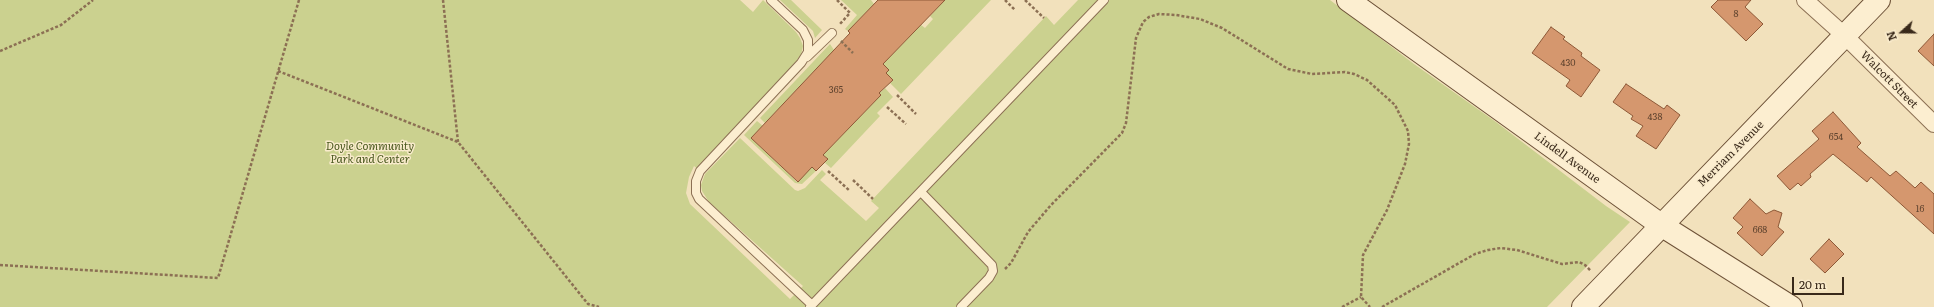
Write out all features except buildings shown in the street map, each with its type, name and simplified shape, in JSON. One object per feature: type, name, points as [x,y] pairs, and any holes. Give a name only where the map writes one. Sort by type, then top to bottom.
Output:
[{"type":"street","name":"Lindell Avenue","points":[[1348,0],[1661,225],[1791,307]]},
{"type":"street","name":"Walcott Street","points":[[1805,0],[1845,36],[1934,124]]},
{"type":"street","name":"Merriam Avenue","points":[[1583,307],[1661,225],[1809,75],[1879,0]]},
{"type":"lane","points":[[771,0],[804,30],[809,46],[805,58],[801,63]]},
{"type":"lane","points":[[832,33],[801,63],[700,171],[697,175],[695,187],[699,199],[811,306],[1104,0]]},
{"type":"lane","points":[[921,192],[992,264],[991,274],[961,307]]},
{"type":"path","points":[[0,51],[61,25],[93,0]]},
{"type":"path","points":[[0,265],[218,278],[299,0]]},
{"type":"path","points":[[443,0],[458,142]]},
{"type":"path","points":[[837,0],[850,13],[832,33],[853,53]]},
{"type":"path","points":[[1005,0],[1015,10]]},
{"type":"path","points":[[1025,0],[1044,18]]},
{"type":"path","points":[[991,274],[1001,272],[1008,267],[1028,232],[1051,206],[1122,133],[1126,123],[1136,38],[1140,27],[1149,17],[1159,14],[1176,15],[1200,19],[1222,28],[1288,69],[1312,74],[1345,72],[1354,74],[1367,80],[1395,105],[1408,130],[1410,144],[1405,164],[1387,210],[1363,255],[1361,297],[1370,307]]},
{"type":"path","points":[[278,70],[458,142],[588,304],[599,307]]},
{"type":"path","points":[[897,95],[916,114]]},
{"type":"path","points":[[887,107],[906,124]]},
{"type":"path","points":[[828,171],[850,191]]},
{"type":"path","points":[[853,180],[873,199]]},
{"type":"path","points":[[1382,307],[1475,254],[1488,250],[1501,248],[1516,250],[1562,264],[1579,262],[1591,271]]},
{"type":"path","points":[[1342,307],[1361,297]]},
{"type":"green space","name":"Doyle Community Park and Center","points":[[0,0],[740,0],[753,12],[763,0],[796,32],[800,38],[803,46],[801,55],[797,60],[801,63],[700,171],[694,166],[689,177],[686,193],[690,204],[790,299],[803,286],[709,202],[702,191],[701,185],[705,174],[740,138],[795,190],[798,191],[805,188],[822,170],[826,174],[820,180],[866,221],[879,208],[871,201],[1046,16],[1054,25],[1078,0],[1330,0],[1414,64],[1496,122],[1606,206],[1630,222],[1547,307],[0,307]]},
{"type":"green space","points":[[780,0],[791,0],[822,30],[815,38],[813,31]]},
{"type":"green space","points":[[841,0],[871,0],[874,4],[848,31],[845,29],[857,15]]},
{"type":"green space","points":[[945,0],[991,0],[901,94],[890,83],[893,80],[886,73],[889,70],[883,64],[921,25],[925,28],[933,19],[930,16]]},
{"type":"green space","points":[[830,44],[834,50],[765,123],[760,118]]},
{"type":"green space","points":[[875,85],[881,92],[885,88],[893,97],[877,113],[880,116],[831,168],[825,163],[828,159],[823,155],[881,95],[873,88]]},
{"type":"green space","points":[[757,121],[763,126],[751,138],[797,182],[812,167],[816,171],[802,184],[795,183],[744,135]]}]
